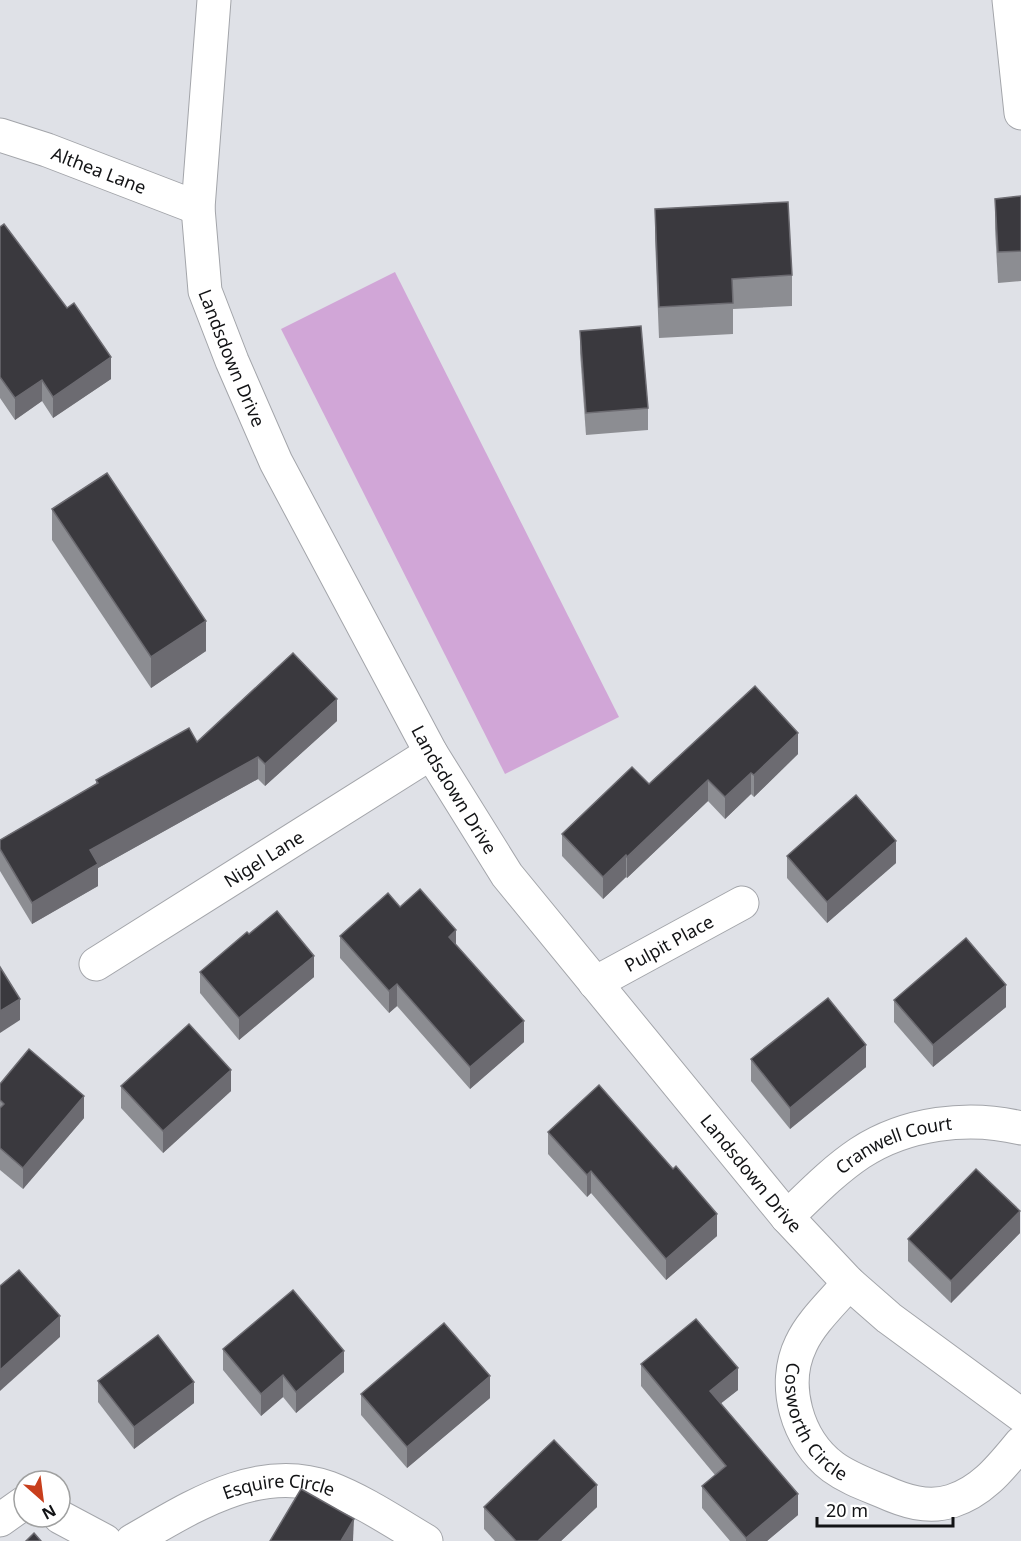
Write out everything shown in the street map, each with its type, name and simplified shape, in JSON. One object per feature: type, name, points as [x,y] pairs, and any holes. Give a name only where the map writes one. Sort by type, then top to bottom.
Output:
[{"type":"street","name":"Landsdown Drive","points":[[214,0],[198,208],[205,291],[232,361],[276,462],[430,753],[507,875],[787,1217],[849,1283],[889,1318],[1021,1415]]},
{"type":"street","points":[[1009,0],[1021,113]]},
{"type":"street","name":"Althea Lane","points":[[0,135],[47,150],[198,208]]},
{"type":"street","name":"Nigel Lane","points":[[96,964],[430,753]]},
{"type":"street","name":"Pulpit Place","points":[[595,982],[742,903]]},
{"type":"street","name":"Cranwell Court","points":[[787,1217],[836,1171],[862,1152],[891,1138],[921,1128],[953,1122],[986,1122],[1021,1128]]},
{"type":"street","name":"Cosworth Circle","points":[[849,1283],[800,1344],[792,1381],[793,1400],[798,1418],[817,1452],[832,1466],[851,1478],[902,1500],[924,1504],[950,1501],[974,1491],[993,1476],[1021,1443]]},
{"type":"street","name":"Esquire Circle","points":[[132,1541],[198,1504],[225,1492],[254,1484],[297,1481],[327,1487],[356,1500],[426,1541]]},
{"type":"street","points":[[0,1520],[12,1510]]},
{"type":"street","points":[[72,1523],[105,1541]]},
{"type":"shaded area","points":[[395,272],[619,717],[505,774],[281,329]]},
{"type":"building","points":[[1021,196],[1021,251],[998,252],[995,199]]},
{"type":"building","points":[[788,202],[792,275],[732,279],[733,303],[659,307],[655,209]]},
{"type":"building","points":[[4,224],[67,308],[74,303],[111,357],[53,397],[42,380],[15,398],[0,377],[0,227]]},
{"type":"building","points":[[641,326],[648,408],[586,413],[580,331]]},
{"type":"building","points":[[107,473],[206,621],[151,657],[52,509]]},
{"type":"building","points":[[293,653],[337,699],[265,764],[258,757],[90,850],[98,864],[32,903],[0,849],[0,840],[98,783],[96,780],[189,728],[197,742]]},
{"type":"building","points":[[755,686],[798,733],[754,775],[751,773],[725,797],[708,780],[603,877],[562,834],[632,767],[649,784]]},
{"type":"building","points":[[856,795],[896,841],[827,902],[787,856]]},
{"type":"building","points":[[420,889],[456,930],[449,937],[524,1021],[470,1067],[397,984],[389,991],[340,936],[388,893],[400,907]]},
{"type":"building","points":[[277,911],[314,956],[239,1018],[200,972],[247,932],[249,934]]},
{"type":"building","points":[[966,938],[1006,985],[933,1045],[894,1000]]},
{"type":"building","points":[[0,967],[20,999],[0,1011]]},
{"type":"building","points":[[828,998],[866,1045],[790,1108],[751,1059]]},
{"type":"building","points":[[189,1024],[231,1070],[163,1131],[121,1086]]},
{"type":"building","points":[[29,1049],[84,1096],[23,1168],[0,1148],[0,1108],[4,1104],[0,1100],[0,1084]]},
{"type":"building","points":[[599,1085],[673,1169],[676,1166],[717,1214],[666,1259],[591,1171],[587,1175],[548,1132]]},
{"type":"building","points":[[976,1169],[1020,1211],[951,1281],[908,1239]]},
{"type":"building","points":[[19,1270],[60,1316],[0,1370],[0,1286]]},
{"type":"building","points":[[293,1290],[344,1351],[296,1392],[283,1375],[261,1394],[223,1349]]},
{"type":"building","points":[[696,1319],[738,1368],[710,1391],[798,1494],[746,1538],[702,1486],[726,1466],[641,1364]]},
{"type":"building","points":[[444,1323],[490,1376],[407,1447],[361,1394]]},
{"type":"building","points":[[158,1335],[194,1382],[134,1427],[98,1381]]},
{"type":"building","points":[[554,1440],[597,1485],[538,1541],[516,1541],[484,1507]]},
{"type":"building","points":[[301,1489],[354,1519],[341,1541],[270,1541]]},
{"type":"building","points":[[34,1533],[41,1541],[26,1541]]}]
